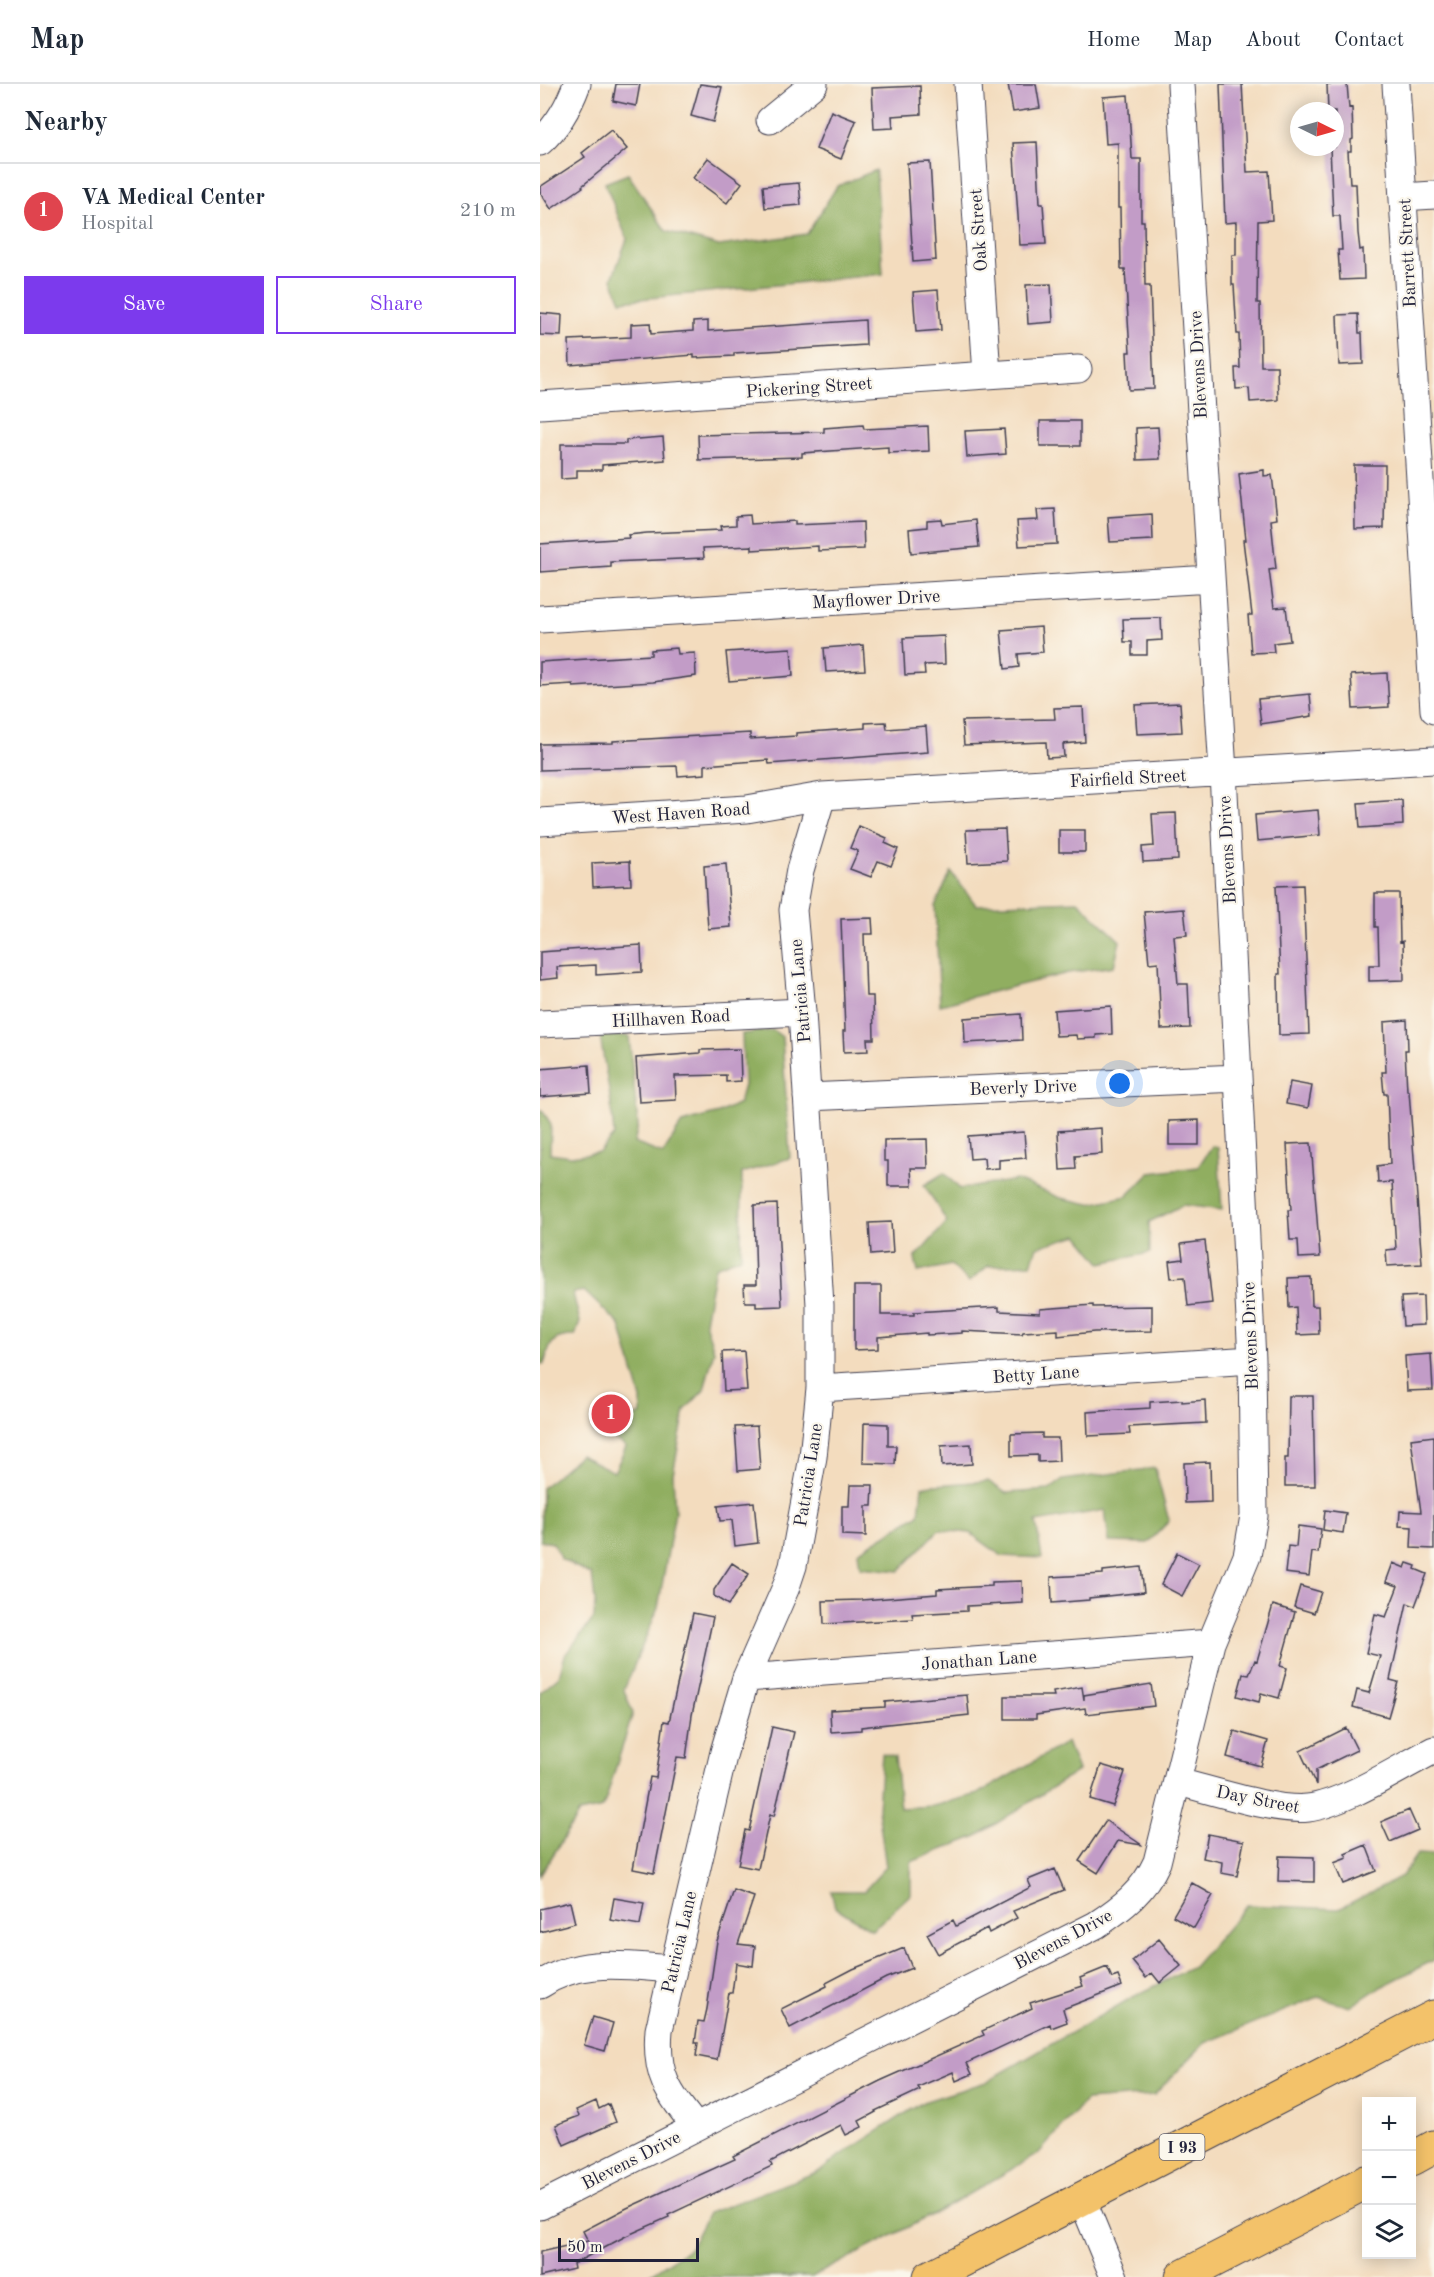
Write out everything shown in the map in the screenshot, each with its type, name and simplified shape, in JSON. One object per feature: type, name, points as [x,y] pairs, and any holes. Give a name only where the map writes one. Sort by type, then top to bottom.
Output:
[{"type":"highway","name":"I 93","points":[[930,2277],[1434,2018]]},
{"type":"highway","points":[[1416,2157],[1434,2147]]},
{"type":"highway","points":[[1182,2277],[1362,2184]]},
{"type":"street","points":[[540,142],[560,119],[577,84]]},
{"type":"street","points":[[770,120],[814,84]]},
{"type":"street","name":"Oak Street","points":[[968,84],[987,375]]},
{"type":"street","name":"Blevens Drive","points":[[540,2206],[1111,1915],[1139,1892],[1150,1878],[1157,1862],[1211,1643],[1247,1556],[1253,1530],[1252,1360],[1223,772],[1181,84]]},
{"type":"street","name":"Barrett Street","points":[[1396,84],[1434,710]]},
{"type":"street","points":[[1403,197],[1434,195]]},
{"type":"street","name":"Pickering Street","points":[[540,405],[1078,369]]},
{"type":"street","name":"Mayflower Drive","points":[[540,619],[1211,579]]},
{"type":"street","name":"Fairfield Street","points":[[822,796],[1434,760]]},
{"type":"street","name":"West Haven Road","points":[[540,822],[747,809],[822,796]]},
{"type":"street","name":"Patricia Lane","points":[[696,2127],[669,2093],[661,2073],[657,2051],[662,2019],[724,1752],[746,1678],[793,1566],[813,1457],[820,1388],[820,1305],[802,1012],[793,910],[800,870],[822,796]]},
{"type":"street","name":"Hillhaven Road","points":[[540,1024],[802,1012]]},
{"type":"street","name":"Beverly Drive","points":[[807,1097],[1238,1078]]},
{"type":"street","name":"Betty Lane","points":[[820,1388],[1252,1360]]},
{"type":"street","name":"Jonathan Lane","points":[[746,1678],[1211,1643]]},
{"type":"street","name":"Day Street","points":[[1178,1782],[1277,1806],[1308,1808],[1338,1799],[1434,1750]]},
{"type":"street","points":[[540,1984],[561,1973],[590,1965],[673,1970]]},
{"type":"street","points":[[1082,2199],[1114,2277]]},
{"type":"green space","points":[[876,170],[883,274],[621,301],[612,279],[627,239],[605,183],[628,174],[666,231],[719,246],[807,234],[837,186]]},
{"type":"green space","points":[[951,872],[976,905],[1078,901],[1120,941],[1114,966],[1068,973],[940,1005],[935,906]]},
{"type":"green space","points":[[773,1030],[782,1037],[790,1158],[742,1173],[741,1257],[715,1267],[705,1322],[714,1351],[704,1390],[685,1410],[673,1474],[675,1512],[658,1608],[624,1690],[633,1713],[603,1808],[579,1813],[540,1876],[540,1692],[559,1676],[565,1655],[594,1618],[595,1601],[592,1575],[561,1559],[553,1543],[540,1541],[542,1488],[580,1455],[614,1472],[626,1447],[610,1436],[612,1428],[641,1414],[641,1399],[620,1325],[584,1291],[573,1293],[580,1322],[575,1336],[556,1339],[551,1345],[544,1364],[540,1363],[540,1110],[551,1124],[550,1153],[571,1156],[599,1152],[614,1135],[600,1036],[629,1036],[638,1126],[634,1143],[663,1154],[682,1123],[719,1113],[739,1103],[744,1085],[742,1034]]},
{"type":"green space","points":[[1212,1146],[1218,1147],[1222,1210],[1183,1205],[1149,1222],[1150,1253],[1101,1263],[1078,1235],[1037,1247],[1031,1264],[988,1266],[969,1282],[951,1265],[918,1272],[915,1258],[947,1222],[924,1185],[944,1173],[960,1189],[1017,1180],[1061,1198],[1090,1204],[1127,1196],[1150,1173],[1198,1167]]},
{"type":"green space","points":[[1155,1468],[1169,1521],[1148,1543],[1109,1542],[1105,1510],[1036,1522],[1042,1558],[1002,1556],[970,1533],[939,1530],[899,1571],[860,1567],[858,1552],[919,1514],[922,1486],[988,1481],[1006,1493],[1049,1490],[1063,1480]]},
{"type":"green space","points":[[1067,1742],[1078,1771],[977,1836],[911,1862],[911,1894],[872,1930],[835,1907],[831,1891],[864,1891],[886,1867],[878,1809],[882,1754],[895,1757],[900,1808],[933,1806],[978,1794]]},
{"type":"green space","points":[[1417,1854],[1434,1855],[1434,1960],[1377,1989],[1350,2007],[1318,1997],[1205,2043],[1154,2095],[1086,2100],[1038,2154],[943,2209],[812,2277],[646,2277],[690,2248],[708,2213],[822,2170],[835,2159],[923,2102],[986,2082],[1131,1998],[1193,1967],[1247,1905],[1339,1909],[1402,1876]]},
{"type":"building","points":[[616,84],[640,84],[636,106],[613,101]]},
{"type":"building","points":[[700,84],[722,87],[713,122],[691,116]]},
{"type":"building","points":[[1008,84],[1036,84],[1040,108],[1013,112]]},
{"type":"building","points":[[1220,84],[1242,84],[1247,172],[1269,171],[1272,220],[1258,221],[1257,303],[1260,303],[1261,366],[1277,366],[1278,400],[1250,402],[1249,388],[1236,389],[1235,368],[1240,368],[1239,334],[1237,334],[1234,285],[1232,285],[1232,255],[1236,255],[1236,222],[1225,223]]},
{"type":"building","points":[[1327,84],[1347,84],[1349,108],[1352,107],[1353,139],[1351,140],[1351,151],[1348,151],[1350,184],[1356,184],[1358,233],[1360,250],[1363,249],[1364,279],[1340,280],[1338,250],[1342,250],[1340,216],[1333,216],[1330,156],[1344,156],[1344,102],[1328,102]]},
{"type":"building","points":[[920,86],[921,114],[892,116],[893,128],[874,129],[872,88]]},
{"type":"building","points":[[1128,95],[1132,159],[1141,159],[1141,221],[1144,221],[1145,286],[1150,286],[1154,389],[1129,390],[1127,352],[1130,352],[1125,269],[1121,269],[1120,208],[1118,208],[1118,143],[1106,144],[1103,97]]},
{"type":"building","points":[[831,111],[856,121],[841,159],[816,149]]},
{"type":"building","points":[[611,130],[627,149],[583,187],[551,209],[540,192],[540,187],[585,157],[582,153]]},
{"type":"building","points":[[1037,142],[1040,204],[1043,204],[1046,244],[1020,245],[1013,143]]},
{"type":"building","points":[[708,158],[742,183],[727,203],[693,178]]},
{"type":"building","points":[[930,162],[936,260],[913,262],[907,163]]},
{"type":"building","points":[[799,183],[801,205],[765,208],[763,186]]},
{"type":"building","points":[[1051,284],[1053,322],[1028,324],[1026,285]]},
{"type":"building","points":[[938,290],[941,330],[916,332],[913,292]]},
{"type":"building","points":[[540,313],[562,315],[561,336],[540,335]]},
{"type":"building","points":[[1358,314],[1359,333],[1362,333],[1363,364],[1339,365],[1337,315]]},
{"type":"building","points":[[865,320],[866,345],[734,353],[734,356],[694,358],[694,355],[570,365],[569,340],[631,337],[631,324],[650,323],[651,334],[693,331],[693,322],[708,321],[708,331]]},
{"type":"building","points":[[1040,421],[1080,421],[1080,446],[1040,446]]},
{"type":"building","points":[[863,425],[864,429],[928,426],[929,451],[888,453],[888,447],[802,453],[802,457],[699,460],[698,435],[824,432],[824,428]]},
{"type":"building","points":[[1158,427],[1160,459],[1137,460],[1136,428]]},
{"type":"building","points":[[1004,429],[1006,454],[967,457],[965,431]]},
{"type":"building","points":[[663,437],[665,460],[602,465],[602,470],[577,470],[577,478],[561,479],[561,444],[626,444],[626,440]]},
{"type":"building","points":[[1354,465],[1385,465],[1384,528],[1355,529]]},
{"type":"building","points":[[1264,470],[1264,476],[1272,475],[1277,519],[1271,520],[1276,569],[1269,570],[1274,608],[1286,607],[1290,641],[1273,643],[1274,652],[1251,653],[1248,615],[1252,615],[1243,540],[1246,540],[1239,474]]},
{"type":"building","points":[[1055,509],[1057,544],[1019,546],[1017,521],[1038,520],[1037,510]]},
{"type":"building","points":[[1152,514],[1153,540],[1110,542],[1108,517]]},
{"type":"building","points":[[750,515],[751,524],[795,521],[795,525],[863,522],[864,549],[818,551],[818,546],[752,550],[752,546],[703,548],[704,558],[611,562],[611,567],[540,572],[540,544],[629,538],[628,535],[647,533],[721,530],[720,526],[736,525],[736,516]]},
{"type":"building","points":[[941,519],[942,524],[976,520],[979,547],[911,553],[909,529],[927,527],[927,520]]},
{"type":"building","points":[[1161,618],[1162,640],[1147,641],[1147,655],[1132,655],[1132,642],[1124,642],[1123,619]]},
{"type":"building","points":[[1041,627],[1043,652],[1018,654],[1019,667],[1005,669],[1001,630]]},
{"type":"building","points":[[944,636],[945,664],[924,665],[925,674],[905,675],[903,638]]},
{"type":"building","points":[[863,645],[865,670],[826,672],[824,648]]},
{"type":"building","points":[[677,648],[678,654],[695,653],[696,676],[653,682],[573,687],[573,684],[540,686],[540,662],[651,655],[651,650]]},
{"type":"building","points":[[791,648],[793,676],[729,681],[726,652]]},
{"type":"building","points":[[1387,673],[1389,707],[1353,709],[1351,675]]},
{"type":"building","points":[[1310,694],[1312,716],[1261,724],[1258,699]]},
{"type":"building","points":[[1180,703],[1182,732],[1137,734],[1135,705]]},
{"type":"building","points":[[1083,707],[1085,742],[1063,744],[1064,757],[1047,758],[1046,742],[964,745],[962,721],[1055,719],[1054,708]]},
{"type":"building","points":[[886,722],[887,729],[926,726],[928,752],[769,764],[768,760],[705,765],[705,774],[678,776],[677,766],[540,770],[540,744],[613,743],[613,741],[750,733],[750,739],[865,728],[865,723]]},
{"type":"building","points":[[1402,800],[1403,825],[1360,828],[1358,803]]},
{"type":"building","points":[[1318,810],[1320,835],[1257,841],[1255,815]]},
{"type":"building","points":[[1176,813],[1178,860],[1143,862],[1142,847],[1154,846],[1152,814]]},
{"type":"building","points":[[859,826],[887,838],[885,843],[898,849],[891,866],[878,861],[871,877],[850,869],[858,851],[850,848]]},
{"type":"building","points":[[1005,829],[1007,861],[968,863],[966,830]]},
{"type":"building","points":[[1059,830],[1085,830],[1085,852],[1059,852]]},
{"type":"building","points":[[630,861],[631,885],[593,887],[592,863]]},
{"type":"building","points":[[726,864],[731,927],[708,929],[704,866]]},
{"type":"building","points":[[1303,885],[1309,1034],[1279,1035],[1278,974],[1280,974],[1276,886]]},
{"type":"building","points":[[1375,893],[1399,893],[1400,942],[1403,941],[1404,980],[1369,981],[1369,965],[1379,965],[1378,927],[1375,927]]},
{"type":"building","points":[[1184,909],[1187,935],[1174,936],[1178,984],[1188,984],[1190,1028],[1161,1029],[1158,962],[1149,963],[1144,912]]},
{"type":"building","points":[[872,918],[873,934],[864,934],[866,996],[873,996],[874,1039],[867,1039],[868,1051],[844,1052],[841,919]]},
{"type":"building","points":[[641,945],[642,972],[596,975],[596,965],[557,967],[558,978],[540,980],[540,952]]},
{"type":"building","points":[[1111,1006],[1112,1034],[1077,1039],[1076,1035],[1056,1036],[1054,1010]]},
{"type":"building","points":[[1021,1014],[1022,1040],[965,1043],[964,1018]]},
{"type":"building","points":[[1407,1020],[1408,1050],[1405,1050],[1407,1091],[1409,1091],[1422,1264],[1387,1266],[1386,1250],[1396,1249],[1392,1182],[1378,1183],[1377,1166],[1390,1164],[1387,1094],[1384,1094],[1382,1072],[1386,1072],[1384,1022]]},
{"type":"building","points":[[740,1049],[741,1081],[726,1082],[726,1075],[675,1076],[676,1100],[639,1102],[636,1058],[700,1053],[700,1050]]},
{"type":"building","points":[[589,1065],[591,1093],[540,1097],[540,1069]]},
{"type":"building","points":[[1290,1082],[1312,1086],[1308,1108],[1286,1104]]},
{"type":"building","points":[[1199,1120],[1199,1145],[1169,1145],[1169,1121]]},
{"type":"building","points":[[1101,1128],[1102,1154],[1075,1156],[1076,1169],[1060,1170],[1058,1131]]},
{"type":"building","points":[[1024,1132],[1026,1158],[999,1160],[999,1168],[985,1169],[984,1158],[970,1159],[968,1136]]},
{"type":"building","points":[[927,1139],[928,1168],[911,1168],[912,1186],[888,1186],[888,1161],[884,1161],[884,1140]]},
{"type":"building","points":[[1311,1143],[1320,1257],[1299,1258],[1298,1240],[1290,1240],[1288,1210],[1291,1210],[1287,1144]]},
{"type":"building","points":[[777,1204],[782,1306],[756,1307],[756,1302],[745,1302],[744,1285],[756,1285],[754,1205]]},
{"type":"building","points":[[891,1222],[893,1253],[871,1255],[869,1223]]},
{"type":"building","points":[[1205,1241],[1212,1303],[1188,1306],[1185,1277],[1171,1278],[1169,1261],[1183,1259],[1181,1244]]},
{"type":"building","points":[[1311,1277],[1312,1306],[1318,1306],[1319,1334],[1297,1335],[1296,1307],[1289,1308],[1288,1278]]},
{"type":"building","points":[[854,1286],[881,1286],[881,1315],[914,1315],[914,1312],[999,1307],[999,1311],[1040,1313],[1040,1309],[1093,1305],[1093,1307],[1152,1306],[1152,1331],[1094,1332],[1058,1336],[1058,1330],[1023,1332],[1022,1334],[962,1331],[962,1333],[927,1335],[927,1333],[878,1337],[878,1349],[854,1350]]},
{"type":"building","points":[[1423,1296],[1424,1325],[1403,1326],[1401,1297]]},
{"type":"building","points":[[744,1351],[747,1390],[724,1391],[722,1352]]},
{"type":"building","points":[[1431,1354],[1433,1390],[1407,1391],[1405,1356]]},
{"type":"building","points":[[1289,1396],[1313,1396],[1315,1486],[1285,1486]]},
{"type":"building","points":[[1182,1400],[1182,1402],[1205,1400],[1206,1423],[1129,1427],[1130,1434],[1088,1436],[1087,1412],[1150,1408],[1150,1402]]},
{"type":"building","points":[[864,1423],[888,1424],[888,1446],[896,1446],[895,1464],[863,1463]]},
{"type":"building","points":[[757,1426],[760,1469],[738,1471],[735,1427]]},
{"type":"building","points":[[1042,1433],[1042,1438],[1058,1438],[1059,1461],[1038,1462],[1038,1455],[1011,1456],[1011,1434]]},
{"type":"building","points":[[1434,1436],[1434,1549],[1411,1548],[1412,1527],[1399,1526],[1400,1511],[1421,1512],[1411,1439]]},
{"type":"building","points":[[971,1444],[972,1464],[942,1466],[941,1446]]},
{"type":"building","points":[[1210,1462],[1211,1502],[1185,1503],[1184,1463]]},
{"type":"building","points":[[850,1485],[873,1485],[872,1506],[866,1506],[866,1536],[842,1535],[842,1506],[849,1506]]},
{"type":"building","points":[[754,1502],[758,1543],[735,1546],[732,1520],[720,1521],[718,1506]]},
{"type":"building","points":[[1325,1510],[1346,1513],[1343,1533],[1323,1530]]},
{"type":"building","points":[[1298,1526],[1321,1529],[1318,1553],[1312,1552],[1309,1576],[1285,1573],[1288,1546],[1296,1547]]},
{"type":"building","points":[[1177,1553],[1199,1564],[1182,1596],[1161,1585]]},
{"type":"building","points":[[732,1563],[749,1574],[728,1605],[714,1596],[714,1590]]},
{"type":"building","points":[[1393,1563],[1405,1568],[1407,1563],[1427,1574],[1415,1606],[1407,1603],[1390,1680],[1398,1682],[1388,1717],[1353,1707],[1357,1690],[1369,1693],[1380,1656],[1366,1653],[1375,1614],[1386,1617],[1398,1586],[1386,1582]]},
{"type":"building","points":[[1141,1567],[1144,1592],[1052,1603],[1051,1577],[1103,1574],[1103,1571]]},
{"type":"building","points":[[1022,1581],[1023,1603],[967,1606],[967,1611],[912,1614],[913,1619],[824,1624],[823,1601],[937,1594],[937,1589],[992,1586],[992,1582]]},
{"type":"building","points":[[1300,1586],[1321,1592],[1314,1613],[1294,1607]]},
{"type":"building","points":[[1273,1605],[1295,1612],[1280,1666],[1287,1668],[1279,1698],[1261,1693],[1259,1702],[1237,1696],[1243,1674],[1249,1675],[1255,1660],[1257,1661]]},
{"type":"building","points":[[693,1613],[713,1617],[692,1715],[686,1758],[677,1757],[654,1873],[633,1869],[650,1777],[656,1778],[664,1721],[669,1722]]},
{"type":"building","points":[[1151,1684],[1154,1706],[1086,1714],[1085,1708],[1036,1715],[1036,1719],[1005,1719],[1005,1696],[1054,1696],[1053,1692],[1082,1687],[1084,1700],[1084,1695]]},
{"type":"building","points":[[967,1695],[969,1715],[831,1732],[830,1710],[885,1707],[885,1702]]},
{"type":"building","points":[[772,1727],[794,1732],[774,1816],[770,1815],[758,1869],[738,1865],[745,1830],[749,1831]]},
{"type":"building","points":[[1346,1728],[1357,1750],[1316,1770],[1316,1785],[1300,1751]]},
{"type":"building","points":[[1234,1731],[1268,1741],[1261,1766],[1227,1757]]},
{"type":"building","points":[[1101,1765],[1125,1772],[1113,1806],[1090,1799]]},
{"type":"building","points":[[1409,1810],[1418,1830],[1390,1842],[1381,1822]]},
{"type":"building","points":[[1106,1821],[1142,1845],[1118,1841],[1098,1873],[1079,1861]]},
{"type":"building","points":[[1208,1834],[1244,1841],[1237,1876],[1221,1873],[1222,1862],[1203,1858]]},
{"type":"building","points":[[1366,1845],[1376,1871],[1343,1884],[1334,1863],[1347,1858],[1345,1854]]},
{"type":"building","points":[[1279,1856],[1314,1857],[1314,1882],[1278,1881]]},
{"type":"building","points":[[1055,1869],[1064,1890],[1013,1911],[1017,1918],[989,1933],[987,1928],[938,1954],[927,1934],[953,1920],[956,1926],[1031,1887],[1028,1880]]},
{"type":"building","points":[[1192,1883],[1213,1895],[1194,1928],[1173,1916]]},
{"type":"building","points":[[734,1890],[754,1897],[738,1944],[755,1946],[753,1966],[736,1963],[732,1993],[729,1993],[717,2060],[696,2056],[698,2043],[695,2043],[698,2021],[704,2022],[707,2009],[717,1941]]},
{"type":"building","points":[[614,1898],[644,1903],[640,1925],[610,1920]]},
{"type":"building","points":[[570,1902],[575,1923],[540,1932],[540,1909]]},
{"type":"building","points":[[1159,1939],[1181,1966],[1160,1983],[1152,1973],[1146,1978],[1132,1961]]},
{"type":"building","points":[[904,1948],[912,1968],[886,1978],[790,2028],[781,2009],[827,1986],[826,1983],[853,1969]]},
{"type":"building","points":[[1107,1967],[1112,1978],[1118,1976],[1122,1986],[1063,2009],[1067,2022],[1051,2028],[1050,2024],[967,2063],[972,2074],[956,2081],[953,2072],[918,2087],[920,2090],[859,2121],[862,2127],[846,2135],[841,2125],[770,2162],[772,2166],[668,2215],[669,2217],[626,2236],[573,2264],[574,2269],[540,2277],[540,2252],[588,2241],[583,2231],[627,2208],[735,2159],[733,2156],[880,2081],[984,2035],[982,2031],[1032,2008],[1030,2003],[1083,1986],[1080,1978]]},
{"type":"building","points":[[593,2017],[613,2023],[605,2051],[584,2045]]},
{"type":"building","points":[[596,2101],[599,2109],[609,2104],[616,2122],[564,2145],[556,2125],[579,2116],[576,2110]]},
{"type":"place","name":"VA Medical Center","points":[[611,1414]]}]
